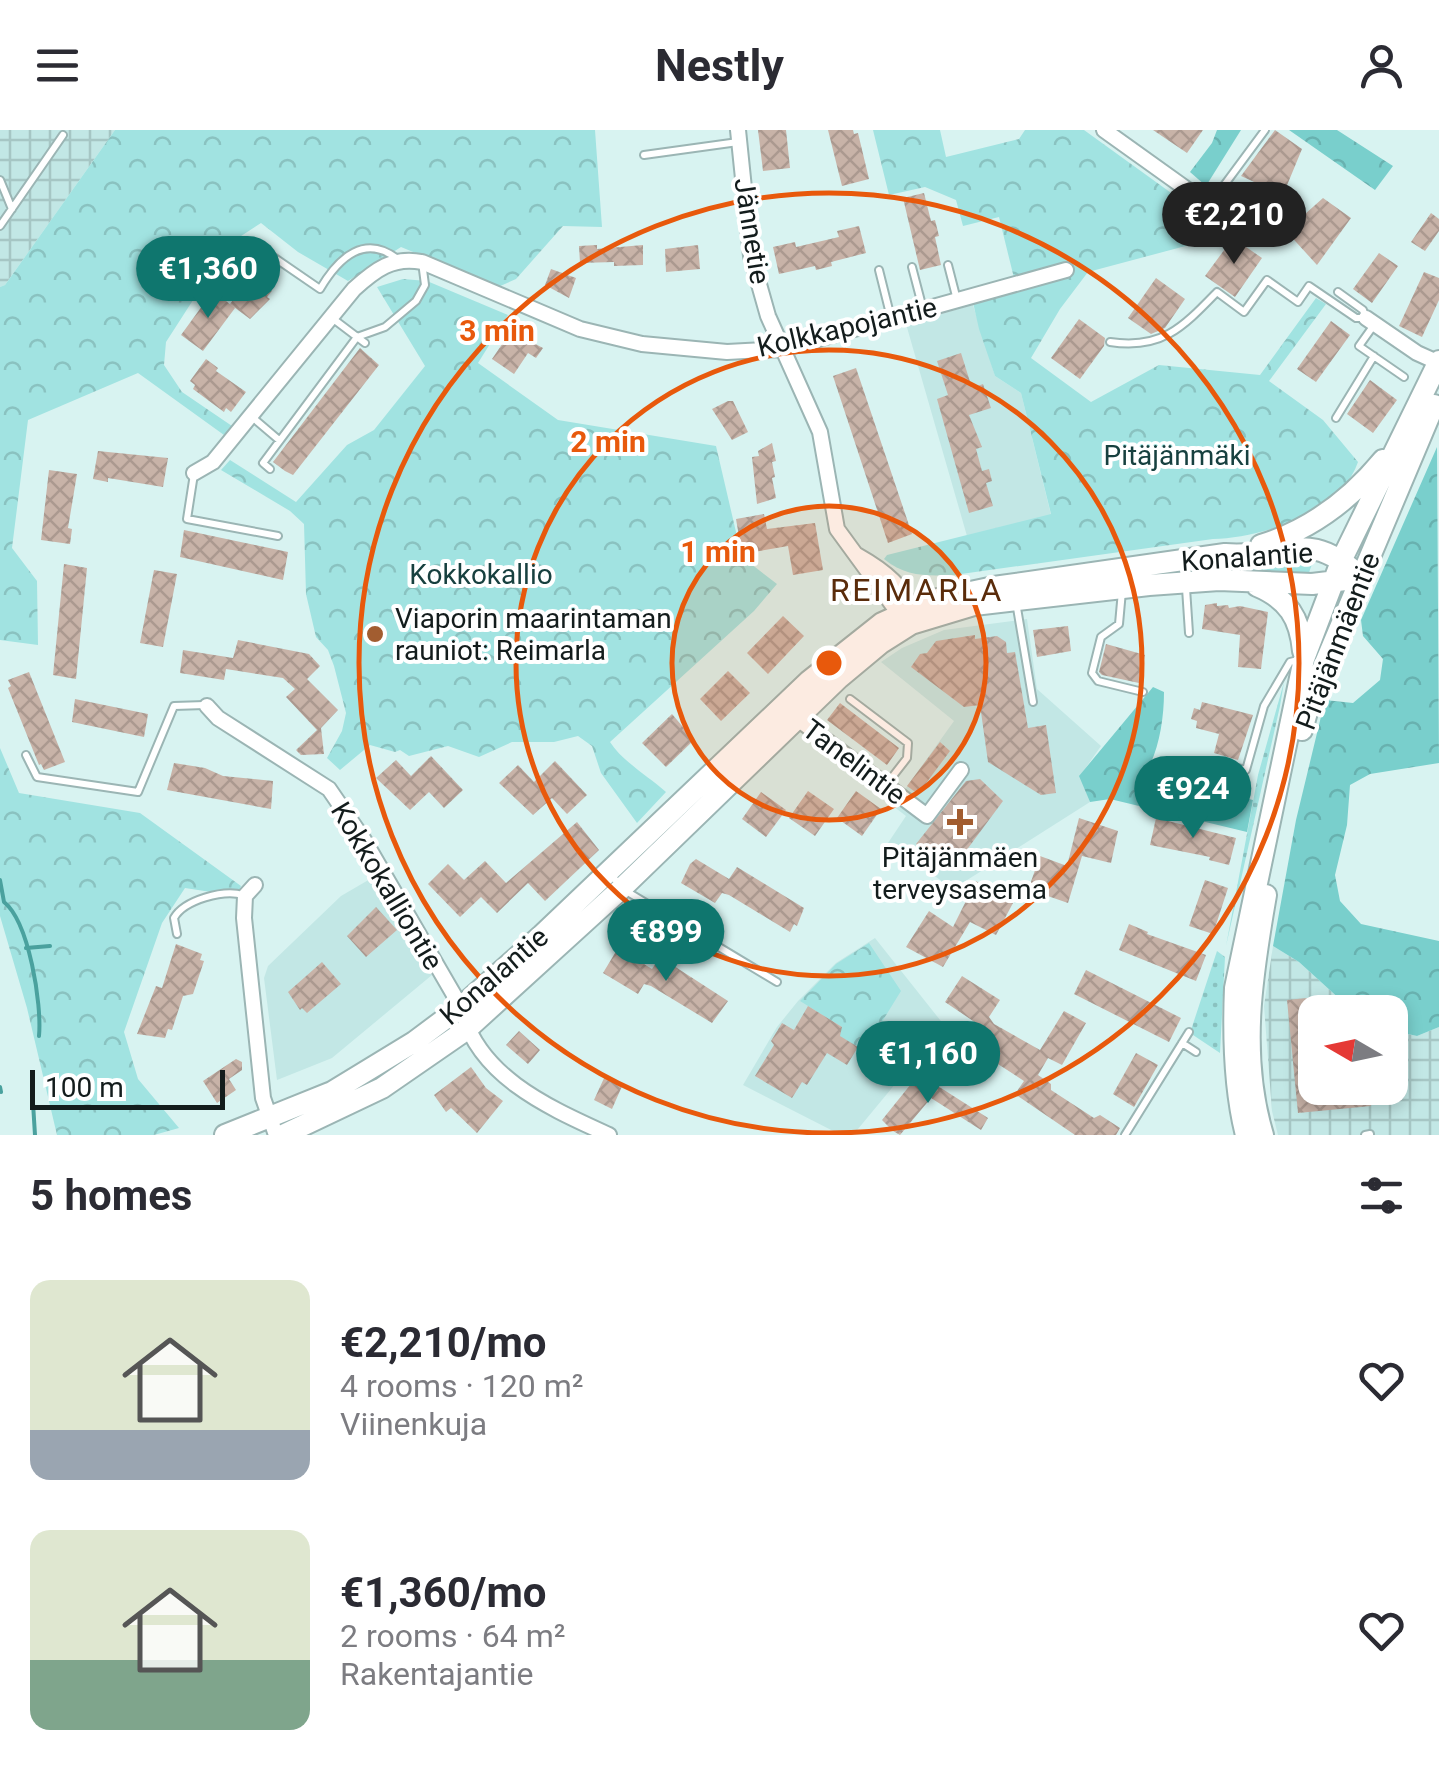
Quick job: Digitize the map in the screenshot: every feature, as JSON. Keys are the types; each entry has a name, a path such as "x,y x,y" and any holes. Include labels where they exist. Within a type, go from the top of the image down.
{"main road":[{"name":"Pitäjänmäentie","path":"1246,1135 1237,1086 1234,1026 1240,953 1304,659 1342,560 1439,362"},
{"name":"Pitäjänmäentie","path":"1263,1135 1252,1081 1251,995 1267,890 1312,694 1439,393"},
{"path":"1225,554 1268,543 1321,518 1372,474 1406,432"},
{"name":"Konalantie","path":"906,615 1016,601 1225,554 1251,556 1313,548 1342,560 1362,578"},
{"name":"Konalantie","path":"224,1135 276,1130 340,1110 382,1088 466,1030 791,713 859,661 906,615 964,592 1120,579 1332,583 1362,578"},
{"path":"1246,582 1282,599 1288,606 1302,631 1304,659"},
{"name":"Konalantie","path":"276,1130 461,1007 615,881"}],"street":[{"path":"1104,130 1204,203"},
{"name":"Jännetie","path":"739,136 751,256 768,316 820,432 834,522 852,552 886,574 906,615"},
{"path":"194,473 213,462 368,276 400,260"},
{"name":"Kolkkapojantie","path":"400,260 422,262 552,320 610,337 700,350 765,352 1066,270"},
{"path":"1370,321 1417,353 1439,362"},
{"name":"Kokkokalliontie","path":"206,706 218,718 329,789 364,840 461,1007 466,1030"},
{"name":"Tanelintie","path":"791,713 927,816 961,770"},
{"path":"250,891 244,918 263,1098 276,1130"},
{"path":"466,1030 519,1090 567,1124 609,1135"}],"lane":[{"path":"1234,226 1204,203 1265,130"},
{"path":"0,226 63,135"},
{"path":"644,155 739,136"},
{"path":"0,180 12,210"},
{"path":"253,242 320,289 330,272 358,250 375,247 400,260"},
{"path":"270,469 262,463 357,337 399,318 416,301 425,285 422,262"},
{"path":"948,265 958,301"},
{"path":"912,267 924,310"},
{"path":"879,270 891,319"},
{"path":"1110,342 1144,344 1158,340 1176,331 1217,292 1244,312 1267,280 1298,302 1309,286 1356,318 1370,321"},
{"path":"1338,292 1364,310 1370,321"},
{"path":"332,318 365,343"},
{"path":"1370,321 1359,346 1404,378"},
{"path":"1336,418 1374,356"},
{"path":"252,417 279,440"},
{"path":"194,473 187,519 278,536"},
{"path":"1120,579 1119,624 1101,637 1092,674 1098,681 1143,692"},
{"path":"1186,582 1189,634"},
{"path":"1016,601 1033,702"},
{"path":"1213,762 1246,770 1264,706 1290,662 1304,659"},
{"path":"850,698 908,743 907,758 885,786"},
{"path":"26,755 37,777 138,792 174,706 206,706"},
{"path":"615,881 777,982"},
{"path":"177,934 174,918 184,906 250,891"},
{"path":"1124,1135 1189,1032"},
{"path":"1182,1043 1196,1052"}],"shaded area":[{"path":"0,130 115,130 0,287"},
{"path":"973,305 995,376 1021,393 1051,515 967,536 906,324"},
{"path":"1027,619 1037,689 1101,746 1080,776 1090,802 953,889 888,843 906,816 893,806 954,721 881,662 944,630"},
{"path":"377,875 432,975 332,1058 277,1080 264,978 268,966 341,896"},
{"path":"875,938 944,1025 853,1135 841,1135 743,1085 777,1027 798,1001 836,963"},
{"path":"1273,946 1299,962 1335,995 1298,995 1298,1105 1408,1105 1408,1034 1417,1036 1439,1027 1439,1135 1278,1135 1272,1111 1264,1006"}],"green space":[{"path":"115,130 595,130 602,227 563,226 516,279 498,287 401,247 348,281 298,252 261,223 235,240 166,342 164,365 182,392 232,426 224,435 138,373 28,420 12,548 37,581 38,645 0,640 0,287"},
{"name":"Pitäjänmäki","path":"873,130 940,130 946,157 1019,139 1025,130 1084,130 1210,221 1193,244 1088,272 1060,309 1031,358 1091,402 1159,365 1260,375 1316,298 1326,304 1269,381 1323,420 1358,462 1349,480 1317,509 1254,534 954,575 926,575 892,565 884,559 887,555 1051,514 1021,393 995,376 970,289 1014,278 999,217 963,226 956,200 925,187 889,195"},
{"path":"1217,130 1241,130 1206,186 1190,172"},
{"path":"1289,130 1337,130 1393,166 1375,190"},
{"name":"Kokkokallio","path":"403,279 427,281 508,315 478,363 558,420 716,446 736,532 737,553 777,584 754,611 610,742 666,792 637,823 601,773 592,746 578,736 554,742 512,742 479,757 448,746 409,756 400,750 370,745 340,770 327,758 342,731 346,713 328,650 316,637 306,594 304,524 290,511 221,470 230,460 296,502 347,445 374,430 425,366 377,287"},
{"path":"1437,447 1439,763 1370,774 1350,785 1347,825 1335,875 1340,901 1361,924 1439,941 1439,1027 1417,1036 1408,1034 1408,995 1335,995 1299,962 1273,946 1296,820 1325,700 1353,703 1380,680 1383,659 1363,636 1361,620"},
{"path":"1315,556 1307,578 1130,578 1136,573"},
{"path":"1284,682 1280,706 1226,946 1258,775"},
{"path":"1153,687 1164,692 1163,713 1158,743 1147,771 1189,784 1188,804 1194,807 1211,804 1221,792 1253,800 1247,832 1110,799 1090,802 1079,776"},
{"path":"0,748 19,793 140,813 241,886 237,896 185,888 162,923 124,1032 138,1079 179,1128 154,1135 57,1135 0,916"},
{"path":"869,943 901,991 880,1025 858,1047 837,1035 842,1027 800,1001 836,964"},
{"path":"1217,951 1225,957 1220,1053 1190,1033"}],"building":[{"path":"758,130 786,130 790,168 763,171"},
{"path":"828,130 858,133 869,179 842,186"},
{"path":"1153,130 1203,130 1187,153"},
{"path":"1275,130 1302,149 1283,195 1241,176"},
{"path":"924,193 939,236 935,237 941,265 920,270 903,198"},
{"path":"1323,198 1351,218 1317,265 1286,231"},
{"path":"1431,213 1439,219 1439,231 1425,251 1411,242"},
{"path":"859,226 866,253 816,270 815,266 779,274 773,247 795,242 796,247 839,237 837,231"},
{"path":"1233,238 1262,258 1235,297 1205,276"},
{"path":"597,245 597,249 643,245 643,265 580,263 579,246"},
{"path":"698,245 700,269 666,272 665,249"},
{"path":"251,250 275,266 263,284 272,291 267,297 270,299 250,319 230,304 258,267 246,258"},
{"path":"1379,253 1398,266 1372,303 1353,289"},
{"path":"551,269 576,278 569,298 545,285"},
{"path":"1424,272 1439,278 1439,300 1422,337 1399,326"},
{"path":"1156,278 1185,299 1165,328 1151,334 1128,318"},
{"path":"213,291 235,308 203,351 181,335"},
{"path":"1079,319 1105,338 1104,346 1080,379 1051,358"},
{"path":"1331,321 1350,335 1316,382 1297,369"},
{"path":"511,331 543,348 536,358 528,353 514,374 492,359"},
{"path":"360,348 379,365 293,475 285,471 273,462"},
{"path":"961,353 972,388 983,384 991,408 969,415 982,447 976,449 982,471 989,469 992,481 986,483 993,506 969,513 937,399 948,395 937,361"},
{"path":"206,359 246,392 231,412 226,408 224,412 193,389 195,385 190,381"},
{"path":"856,368 912,534 888,543 833,376"},
{"path":"1370,380 1397,400 1373,433 1347,414"},
{"path":"733,401 748,432 732,440 712,409"},
{"path":"772,443 776,498 757,504 752,457 759,456 758,451"},
{"path":"98,451 168,458 163,487 93,479"},
{"path":"49,470 77,474 68,528 72,529 70,544 41,540"},
{"path":"764,514 767,529 815,523 823,570 793,575 788,546 742,554 736,519"},
{"path":"184,530 288,552 283,580 180,557"},
{"path":"64,564 87,568 76,679 53,675"},
{"path":"154,570 177,574 163,647 140,643"},
{"path":"1217,603 1268,612 1261,669 1238,667 1240,635 1202,629 1205,605"},
{"path":"783,616 804,636 768,674 747,653"},
{"path":"1068,626 1071,651 1037,657 1033,630"},
{"path":"975,635 975,639 997,636 1006,642 1007,653 1015,652 1028,728 1046,725 1056,793 1041,795 988,762 980,705 964,707 911,667 936,641"},
{"path":"238,640 309,654 320,666 307,679 338,710 321,728 324,754 301,755 296,750 317,730 286,697 295,689 283,678 226,669 224,680 180,673 183,650 233,658"},
{"path":"1106,644 1145,655 1139,683 1099,672"},
{"path":"728,671 750,693 721,721 700,699"},
{"path":"29,672 65,762 44,770 8,688 8,680"},
{"path":"75,699 148,714 144,737 72,722"},
{"path":"1202,702 1253,715 1238,760 1214,753 1219,734 1196,728 1197,721 1191,719 1194,708 1200,710"},
{"path":"840,703 899,748 887,765 827,720"},
{"path":"672,714 694,740 666,767 642,743"},
{"path":"940,742 950,751 918,794 907,786"},
{"path":"431,756 463,790 444,808 429,792 410,810 376,778 396,760 411,776"},
{"path":"555,761 587,795 567,814 552,798 533,815 499,783 518,765 534,782"},
{"path":"174,763 205,768 223,776 273,781 271,809 167,790"},
{"name":"Pitäjänmäen terveysasema","path":"980,779 1003,801 960,859 955,855 950,861 944,857 940,862 916,844 966,781"},
{"path":"808,791 834,809 815,836 789,818"},
{"path":"856,791 881,809 862,836 837,818"},
{"path":"761,792 786,810 766,837 742,819"},
{"path":"1079,818 1118,831 1111,863 1082,856 1068,903 1027,893 1040,856 1067,866"},
{"path":"1156,818 1236,838 1229,865 1209,860 1210,857 1150,845"},
{"path":"577,822 599,850 545,901 528,883 497,913 481,897 460,917 428,884 448,864 464,880 485,861 506,883"},
{"path":"696,859 729,879 737,867 804,908 797,926 794,924 790,932 729,895 722,893 715,903 681,883"},
{"path":"1205,880 1228,888 1213,934 1189,926"},
{"path":"976,881 1013,903 996,935 970,922 943,967 906,947 929,911 953,927"},
{"path":"376,907 397,930 366,957 347,936"},
{"path":"1129,924 1206,955 1196,981 1119,950"},
{"path":"176,944 202,954 200,960 204,961 193,994 183,996 172,1030 168,1029 165,1038 137,1034 156,986 162,988"},
{"path":"618,948 652,969 660,957 728,1001 712,1023 651,986 644,984 638,994 603,973"},
{"path":"322,962 341,984 307,1013 300,1010 288,992"},
{"path":"1086,970 1181,1018 1169,1042 1074,994"},
{"path":"962,976 1000,1000 989,1017 994,1024 1040,1050 1064,1011 1086,1023 1062,1065 1048,1058 1038,1075 1051,1084 1051,1090 1094,1118 1100,1115 1120,1128 1116,1135 1075,1135 1015,1094 1024,1081 970,1046 982,1027 945,1002"},
{"path":"1298,999 1298,1105 1371,1106 1298,1113 1287,1000"},
{"path":"808,1006 842,1027 840,1036 858,1047 847,1065 827,1053 807,1085 802,1082 792,1098 755,1076 782,1023 794,1030"},
{"path":"519,1031 540,1050 528,1064 506,1045"},
{"path":"1136,1053 1158,1065 1134,1107 1113,1094"},
{"path":"236,1059 242,1062 242,1070 229,1079 236,1090 217,1103 203,1081"},
{"path":"471,1067 486,1088 503,1101 477,1133 451,1108 446,1112 434,1095"},
{"path":"919,1074 988,1118 981,1130 931,1098 900,1135 893,1131 882,1120"},
{"path":"605,1076 623,1084 612,1109 594,1100"}],"waterway":[{"path":"0,880 4,902 20,927 32,964 39,1036"},
{"path":"26,948 50,946"},
{"path":"0,1087 1,1092"},
{"path":"32,1087 35,1135"}],"place":[{"name":"Viaporin maarintaman rauniot: Reimarla","path":"375,634"},
{"name":"Pitäjänmäen terveysasema","path":"960,822"}],"district":[{"name":"REIMARLA","path":"917,590"}]}
